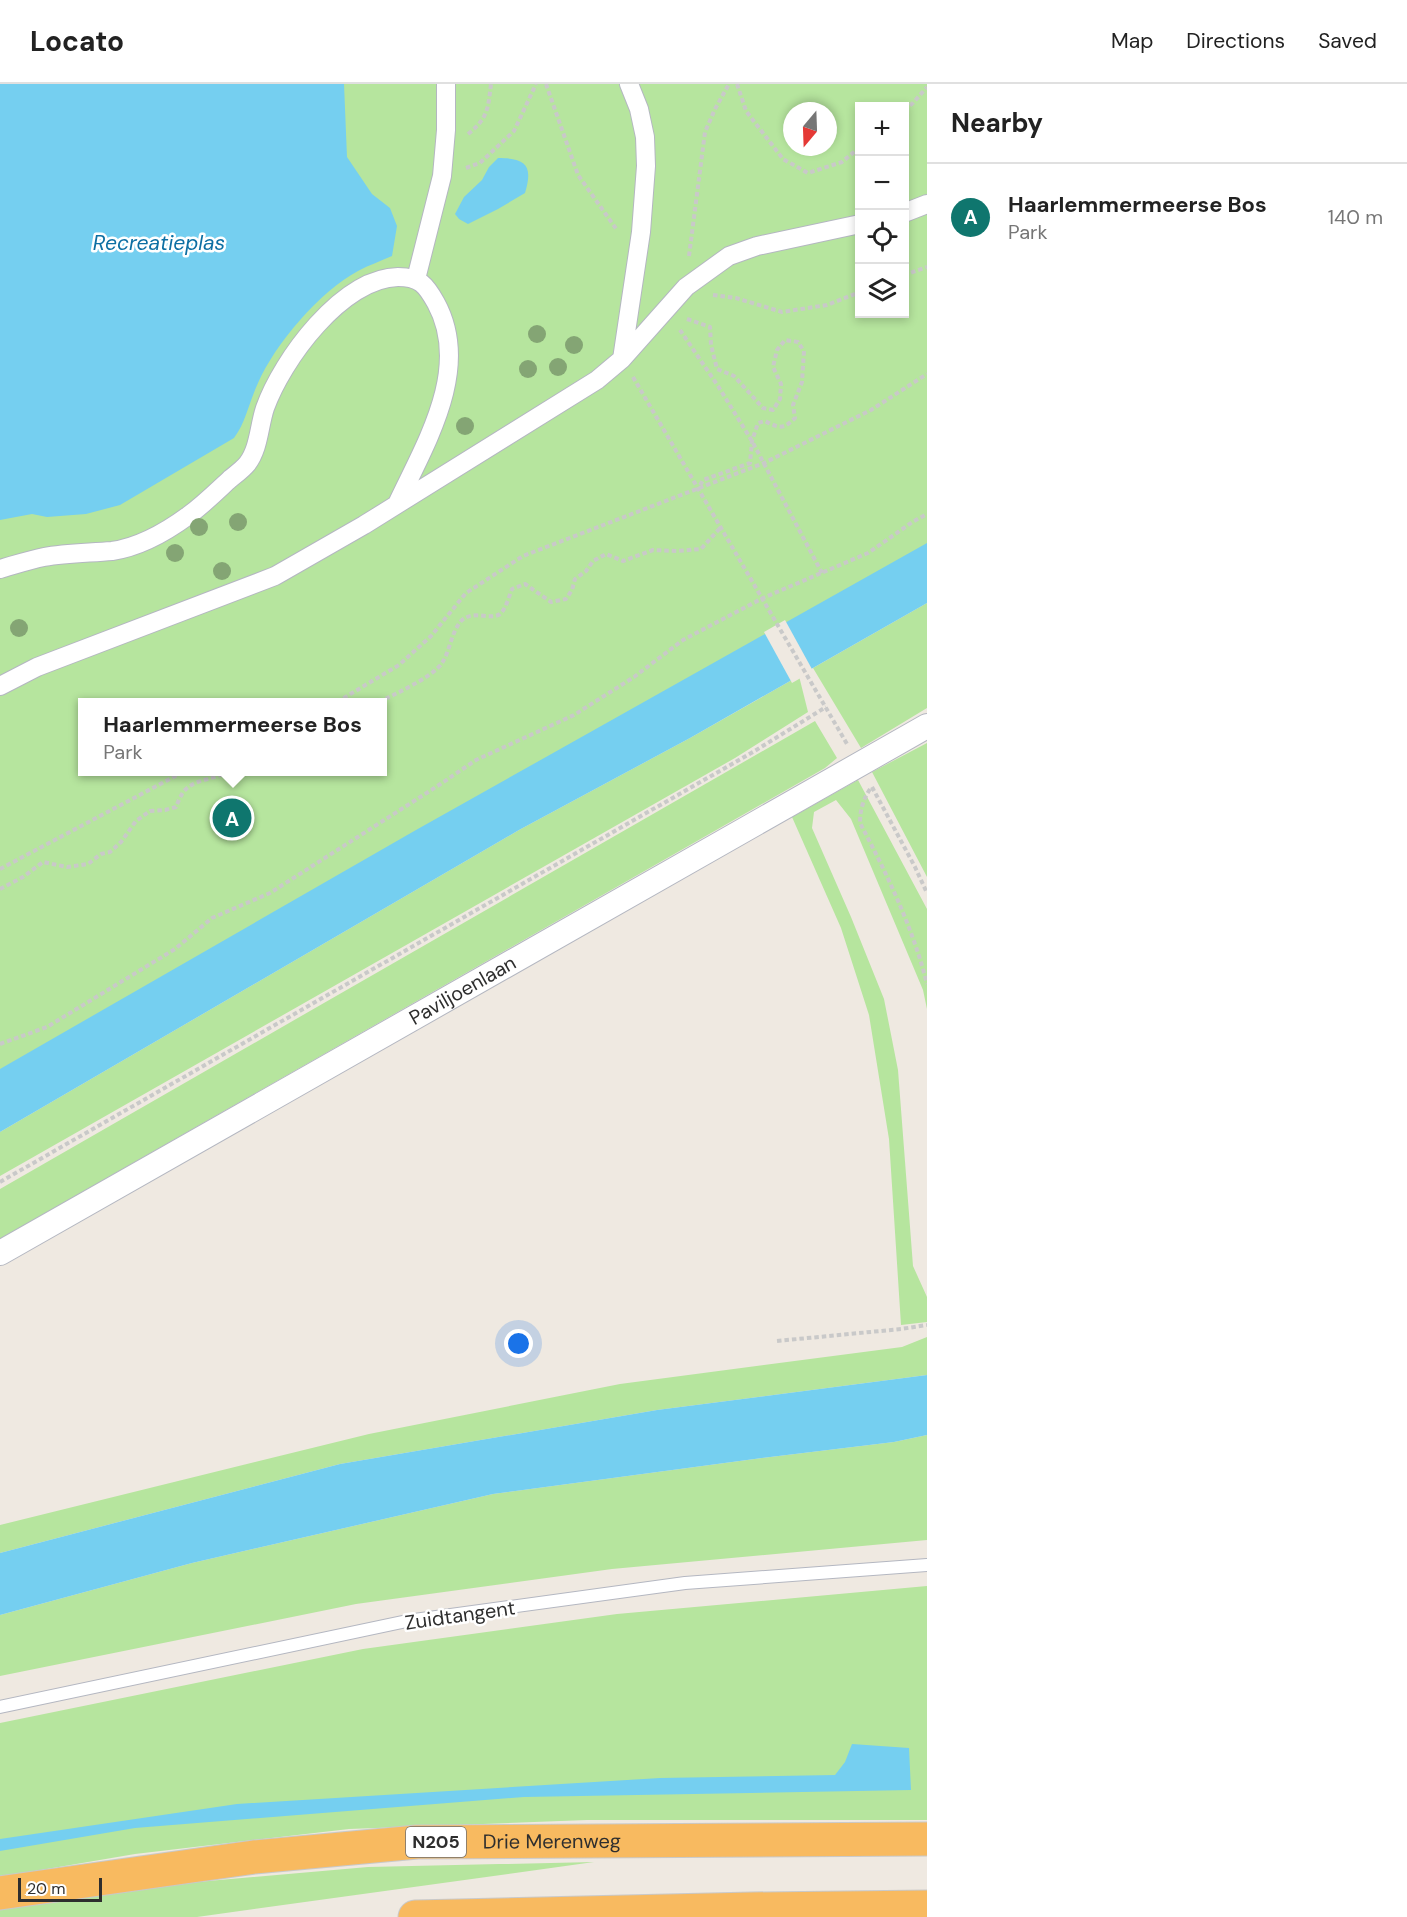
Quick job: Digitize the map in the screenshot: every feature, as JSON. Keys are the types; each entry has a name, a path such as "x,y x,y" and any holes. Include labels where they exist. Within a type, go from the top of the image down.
{"highway":[{"name":"Drie Merenweg","path":"0,1893 254,1857 417,1842 927,1839"},
{"path":"415,1917 927,1907"}],"street":[{"path":"416,279 442,176 446,130 446,84"},
{"path":"622,359 637,258 646,166 645,137 639,110 629,84"},
{"path":"909,211 927,204"},
{"path":"0,686 37,667 274,576 325,549 597,380 622,359 686,287 729,256 757,246 855,225"},
{"path":"0,568 43,557 113,550 140,544 164,532 189,515 248,463 258,438 265,410 279,378 322,318 346,298 377,281 397,277 416,279 425,285 443,316 449,341 444,397 398,504"},
{"name":"Paviljoenlaan","path":"0,1253 927,726"}],"lane":[{"name":"Zuidtangent","path":"0,1707 407,1621 685,1584 927,1566"}],"path":[{"path":"445,142 466,136 482,123 489,103 491,84"},
{"path":"442,176 480,163 514,131 536,84"},
{"path":"546,84 578,175 637,258"},
{"path":"686,287 705,132 729,84"},
{"path":"737,84 746,111 783,159 808,174 842,162 855,151"},
{"path":"909,105 927,87"},
{"path":"909,273 927,267"},
{"path":"709,295 736,298 782,312 827,305 855,294"},
{"path":"684,316 688,321 710,327 711,345 717,369 734,376 763,408 773,410 780,399 781,384 773,367 777,350 785,340 798,342 804,351 802,382 792,405 795,418 788,426 779,427 765,421 758,423 752,441 750,463 703,480 698,488"},
{"path":"678,327 752,441 822,573"},
{"path":"622,359 811,681"},
{"path":"344,698 399,665 431,636 466,593 524,556 764,463 871,410 927,374"},
{"path":"0,1044 47,1027 175,949 212,918 270,892 476,760 574,715 634,677 683,640 763,598 868,553 927,514"},
{"path":"386,698 427,676 442,664 462,621 476,614 490,616 503,612 512,589 525,584 551,602 566,599 575,579 586,571 593,561 606,554 623,561 653,550 701,549 721,527"},
{"path":"0,1182 753,752 826,707"},
{"path":"0,869 174,776"},
{"path":"0,889 23,877 43,862 67,867 88,864 101,854 110,852 116,847 136,821 150,811 176,807 184,790 198,781 220,776"},
{"path":"872,786 864,798 860,823 897,897 927,984"},
{"path":"777,1341 927,1325"}],"green space":[{"path":"0,84 927,84 927,555 0,1080"},
{"path":"927,603 927,708 861,748 813,668"},
{"path":"799,676 808,712 735,758 0,1176 0,1132 519,830"},
{"path":"815,721 837,758 825,768 0,1239 0,1189"},
{"path":"927,743 927,877 872,772"},
{"path":"858,780 927,909 927,1009 923,990 851,819 836,800 814,812 812,828 884,999 898,1070 913,1266 927,1297 927,1322 901,1325 889,1139 869,1015 841,928 792,817"},
{"path":"927,1337 927,1375 657,1410 340,1464 0,1553 0,1525 369,1434 620,1384 902,1347"},
{"path":"927,1435 927,1540 612,1569 356,1604 0,1676 0,1615 192,1563 493,1494 894,1442"},
{"path":"927,1586 927,1820 587,1820 349,1829 135,1854 0,1877 0,1723 363,1649 617,1614"},
{"path":"594,1862 197,1917 0,1917 0,1907 73,1893 368,1867"}],"water":[{"name":"Recreatieplas","path":"0,84 344,84 347,157 372,194 390,208 397,226 392,256 343,280 314,305 287,336 266,368 242,425 234,438 120,505 86,514 47,517 32,514 0,520"},
{"path":"498,158 516,160 525,165 528,176 525,193 468,224 455,214 464,197 482,180 489,167"},
{"path":"927,543 927,603 690,738 519,830 0,1132 0,1069 416,830"},
{"path":"927,1375 927,1435 894,1442 493,1494 192,1563 0,1615 0,1553 340,1464 657,1410"},
{"path":"852,1744 909,1748 911,1790 524,1797 135,1828 0,1851 0,1839 237,1804 660,1778 835,1775 845,1762"}],"pier":[{"path":"785,620 813,671 792,683 764,632"}],"place":[{"name":"Haarlemmermeerse Bos","path":"232,818"}]}
